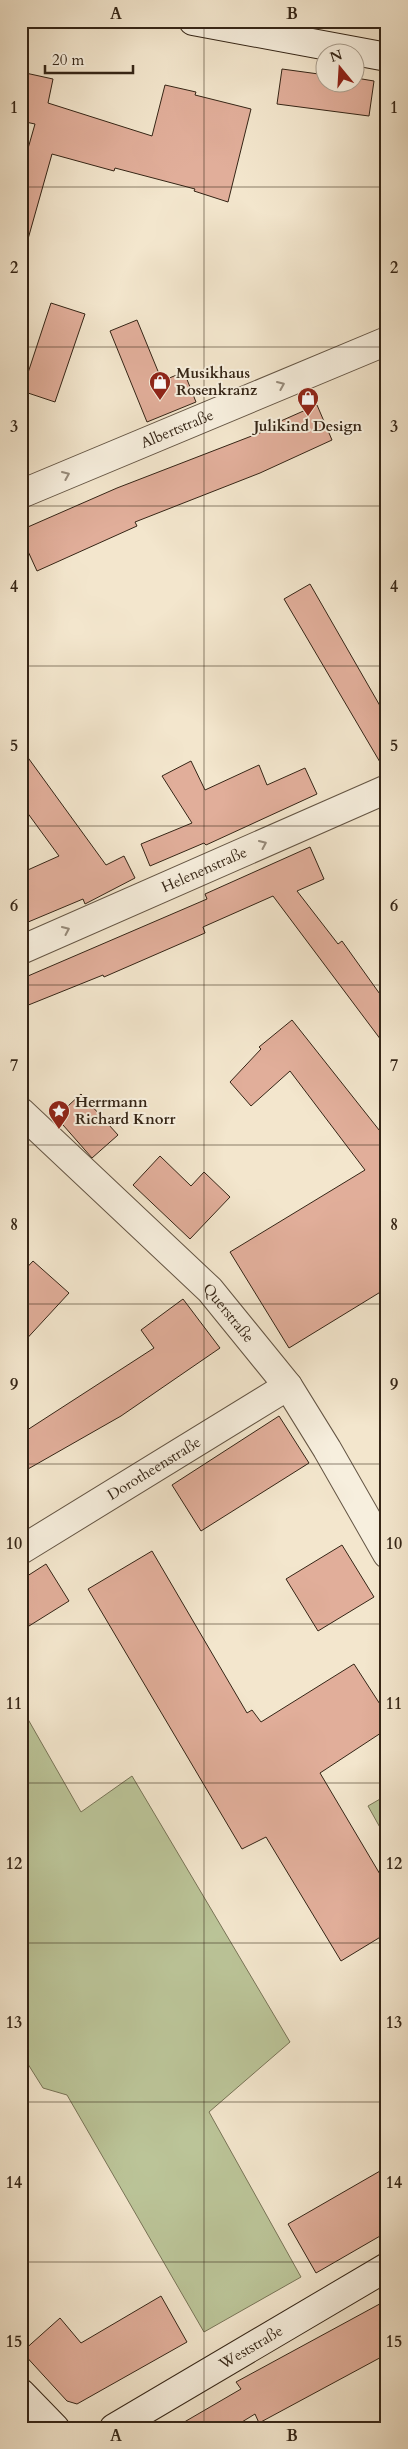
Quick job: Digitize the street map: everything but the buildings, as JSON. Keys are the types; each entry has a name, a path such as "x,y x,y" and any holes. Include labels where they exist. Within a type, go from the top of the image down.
{"street":[{"path":"193,21 248,26 387,57"},
{"name":"Albertstraße","path":"21,494 387,340"},
{"name":"Helenenstraße","path":"21,950 387,789"},
{"name":"Querstraße","path":"21,1112 210,1290 288,1386 327,1449 387,1554"},
{"name":"Dorotheenstraße","path":"21,1550 288,1386"},
{"name":"Weststraße","path":"114,2428 387,2267"},
{"path":"21,2393 56,2428"}],"green space":[{"path":"21,1707 81,1812 132,1776 290,2042 209,2112 301,2277 204,2332 67,2095 43,2088 21,2053"},
{"path":"387,1795 387,1840 368,1806"}],"place":[{"name":"Musikhaus Rosenkranz","path":"160,401"},
{"name":"Julikind Design","path":"308,417"},
{"name":"Herrmann Richard Knorr","path":"59,1130"}]}
